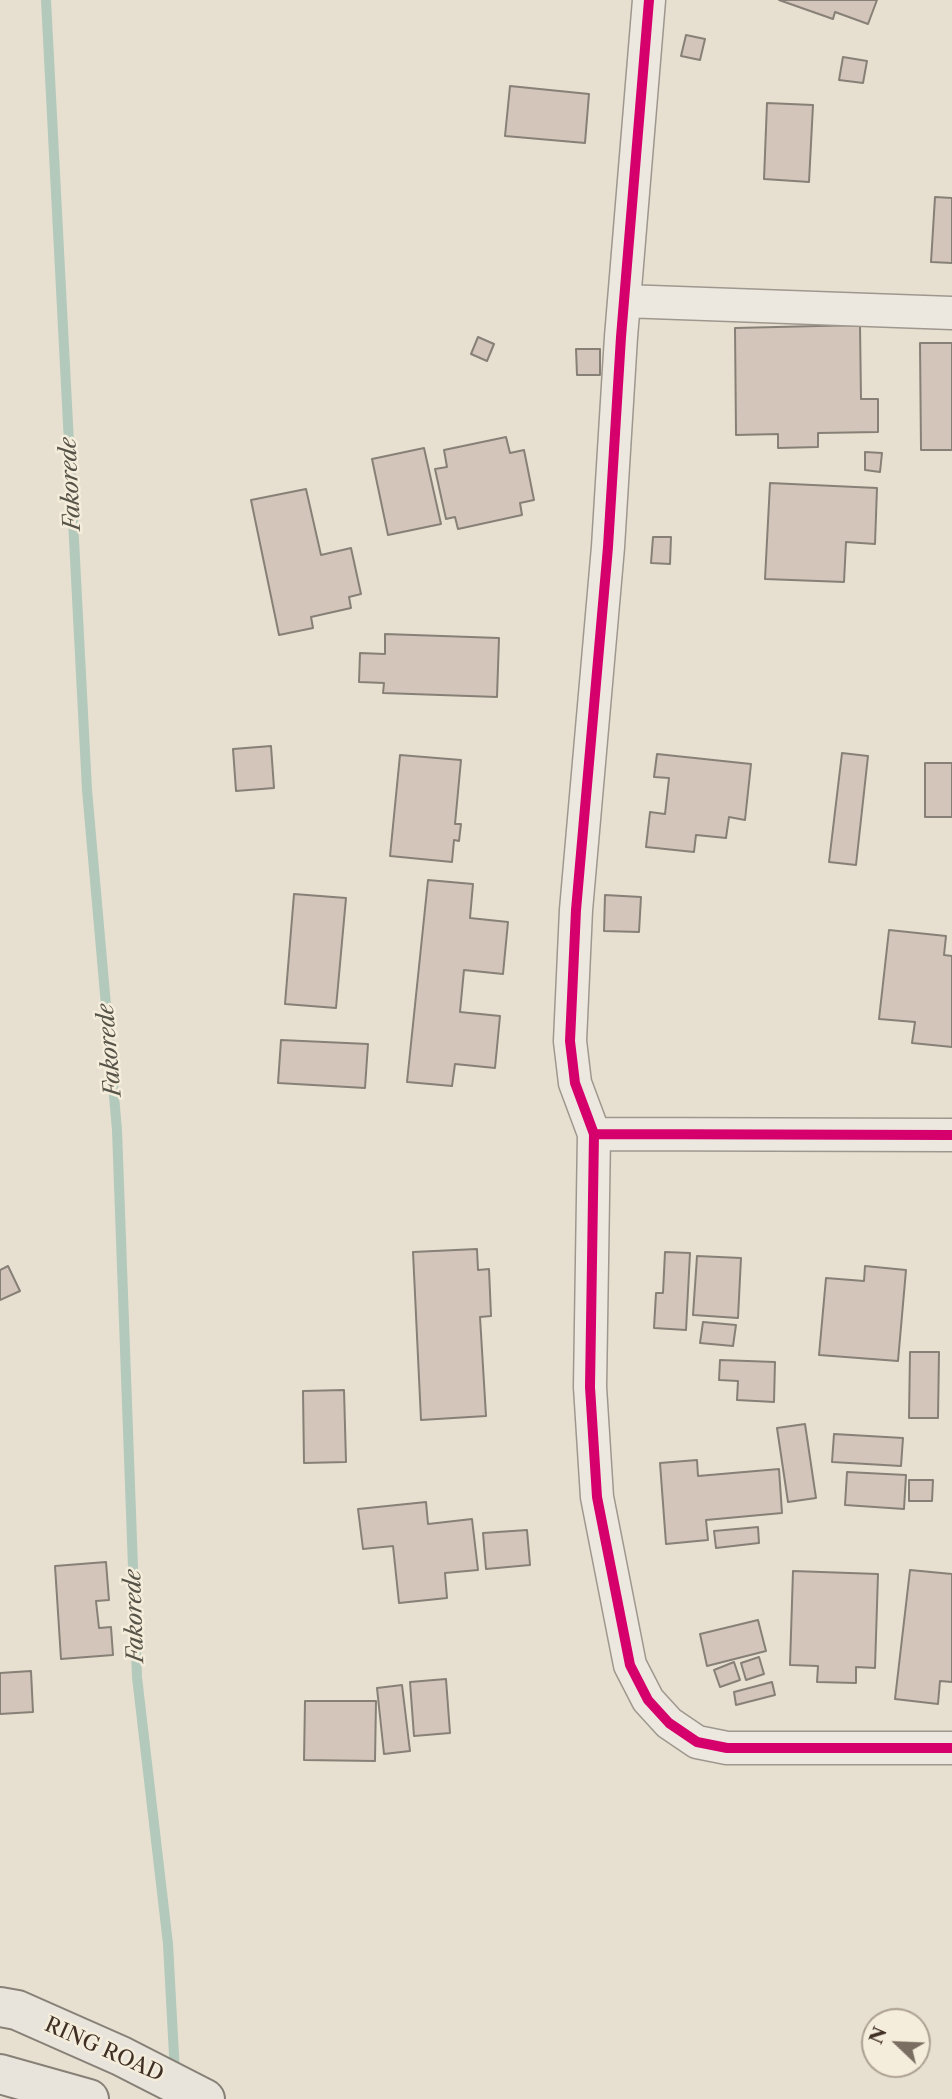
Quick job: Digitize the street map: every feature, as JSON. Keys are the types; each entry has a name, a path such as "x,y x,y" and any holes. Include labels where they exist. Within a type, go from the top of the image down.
{"main road":[{"name":"RING ROAD","path":"0,2007 17,2010 121,2056 205,2099"},
{"path":"0,2074 89,2099"}],"street":[{"path":"649,0 624,301 608,547 576,910 570,1041 575,1083 594,1134 590,1387 597,1497 630,1665 648,1700 669,1723 697,1742 727,1748 952,1748"},
{"path":"624,301 952,313"},
{"path":"594,1134 952,1135"}],"building":[{"path":"779,0 877,0 868,24 835,12 833,19"},
{"path":"686,35 705,39 700,60 681,56"},
{"path":"843,57 867,61 863,83 839,80"},
{"path":"510,86 589,94 585,143 505,136"},
{"path":"767,103 813,105 809,182 764,179"},
{"path":"935,197 952,198 952,263 931,262"},
{"path":"860,325 861,399 878,399 878,432 818,433 818,447 778,448 778,434 736,435 735,328"},
{"path":"478,337 494,344 487,361 471,354"},
{"path":"920,343 952,343 952,450 921,450"},
{"path":"576,349 600,349 600,375 577,375"},
{"path":"506,437 510,453 524,450 534,500 520,503 522,515 458,529 455,517 446,519 435,469 447,467 444,450"},
{"path":"424,448 441,524 388,535 372,459"},
{"path":"865,452 882,453 880,472 865,470"},
{"path":"770,483 877,488 875,544 846,542 844,582 765,579"},
{"path":"306,489 321,555 351,548 361,594 349,597 351,608 311,617 313,628 279,635 251,500"},
{"path":"653,537 671,537 670,564 651,563"},
{"path":"385,634 499,638 497,697 383,693 384,683 359,682 360,653 385,654"},
{"path":"271,746 274,788 236,791 233,749"},
{"path":"842,753 868,756 856,865 829,862"},
{"path":"657,754 751,764 745,820 729,817 726,838 696,835 694,852 646,847 650,812 665,814 669,778 654,777"},
{"path":"400,755 461,760 455,824 461,824 459,841 454,840 452,862 390,856"},
{"path":"925,763 952,763 952,817 925,817"},
{"path":"428,880 473,884 470,918 508,922 503,974 464,970 460,1012 500,1016 495,1068 455,1064 452,1086 407,1082"},
{"path":"294,894 346,898 336,1008 285,1004"},
{"path":"605,895 641,897 639,932 604,931"},
{"path":"889,930 946,936 944,955 952,956 952,1047 912,1043 915,1022 879,1019"},
{"path":"281,1040 368,1044 365,1088 278,1083"},
{"path":"477,1249 478,1270 489,1269 491,1316 480,1317 486,1416 421,1420 413,1252"},
{"path":"665,1252 690,1253 686,1330 654,1328 656,1293 663,1293"},
{"path":"697,1256 741,1258 738,1318 693,1315"},
{"path":"8,1266 20,1291 0,1300 0,1270"},
{"path":"865,1266 906,1270 898,1361 819,1355 826,1278 864,1281"},
{"path":"703,1322 736,1325 733,1346 700,1343"},
{"path":"910,1352 939,1352 938,1418 909,1418"},
{"path":"720,1360 775,1362 774,1402 737,1400 738,1381 719,1380"},
{"path":"344,1390 346,1462 304,1463 303,1391"},
{"path":"805,1424 816,1498 788,1502 777,1428"},
{"path":"834,1434 903,1438 901,1466 832,1462"},
{"path":"697,1460 698,1476 779,1469 782,1513 706,1520 708,1540 666,1544 660,1463"},
{"path":"847,1472 906,1475 904,1509 845,1505"},
{"path":"909,1480 933,1480 932,1501 909,1501"},
{"path":"426,1502 428,1524 472,1519 478,1570 445,1573 447,1598 399,1603 393,1546 363,1549 358,1509"},
{"path":"758,1527 759,1543 716,1548 714,1531"},
{"path":"527,1530 530,1565 486,1569 483,1533"},
{"path":"106,1562 109,1600 96,1601 99,1628 111,1627 113,1655 61,1659 55,1566"},
{"path":"910,1570 952,1574 952,1682 940,1681 938,1704 895,1699"},
{"path":"793,1571 878,1574 875,1668 856,1667 856,1683 817,1682 818,1666 790,1665"},
{"path":"758,1620 766,1651 707,1666 700,1634"},
{"path":"759,1657 764,1674 746,1680 741,1663"},
{"path":"734,1662 740,1680 720,1687 714,1670"},
{"path":"31,1671 33,1712 0,1714 0,1673"},
{"path":"446,1679 450,1733 414,1736 410,1682"},
{"path":"772,1682 775,1695 736,1705 734,1692"},
{"path":"402,1685 410,1751 384,1754 377,1688"},
{"path":"305,1701 376,1701 375,1761 304,1760"}],"waterway":[{"name":"Fakorede","path":"46,0 87,790 117,1130 137,1677 168,1944 175,2074"}],"cycle path":[{"path":"649,0 621,337 608,547 576,910 570,1041 575,1083 594,1134 590,1387 597,1497 630,1665 648,1700 669,1723 697,1742 727,1748 952,1748"},
{"path":"594,1134 952,1135"}]}
